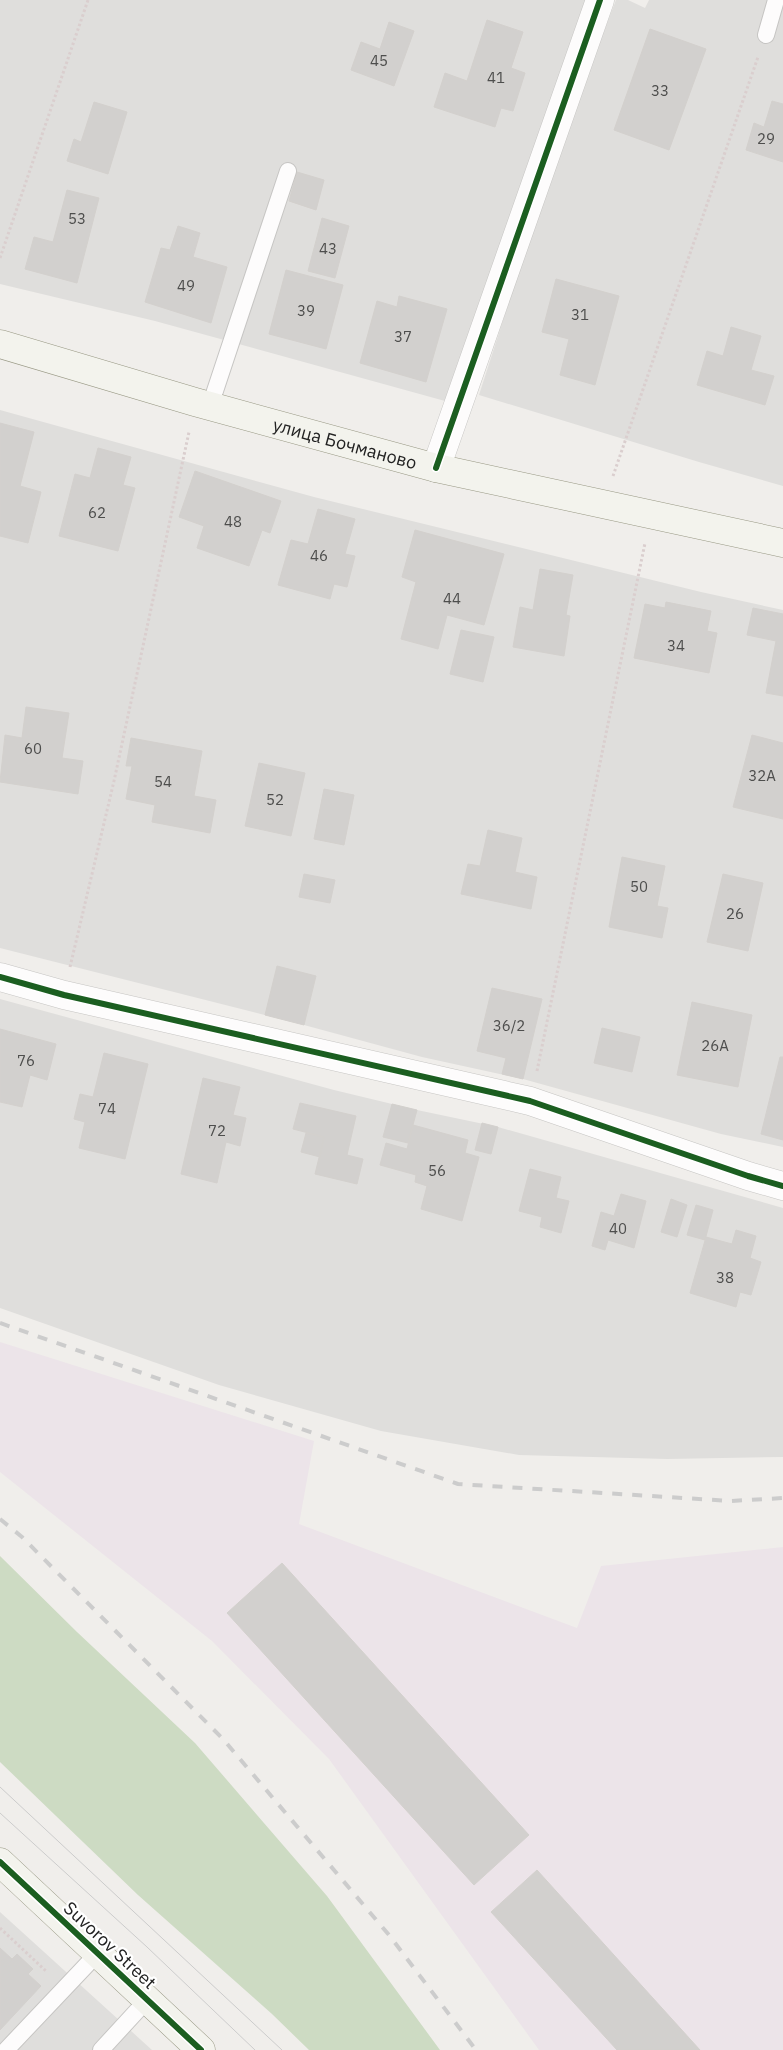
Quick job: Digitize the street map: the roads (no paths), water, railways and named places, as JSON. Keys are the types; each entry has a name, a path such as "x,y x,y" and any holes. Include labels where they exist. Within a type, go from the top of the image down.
{"main road":[{"name":"улица Бочманово","path":"0,344 203,404 436,468 783,543"},
{"name":"Suvorov Street","path":"0,1862 201,2050"}],"street":[{"path":"436,468 600,0"},
{"path":"0,977 64,995 530,1101 748,1176 783,1186"}],"lane":[{"path":"766,35 776,0"},
{"path":"203,404 288,171"},
{"path":"6,2050 97,1954"},
{"path":"101,2050 147,2000"}],"tram line":[{"path":"0,1787 282,2050"},
{"path":"0,1813 147,1947 255,2050"}],"railway":[{"path":"0,1323 458,1484 731,1501 783,1498"},
{"path":"0,1519 22,1537 223,1739 389,1935 476,2050"}]}
